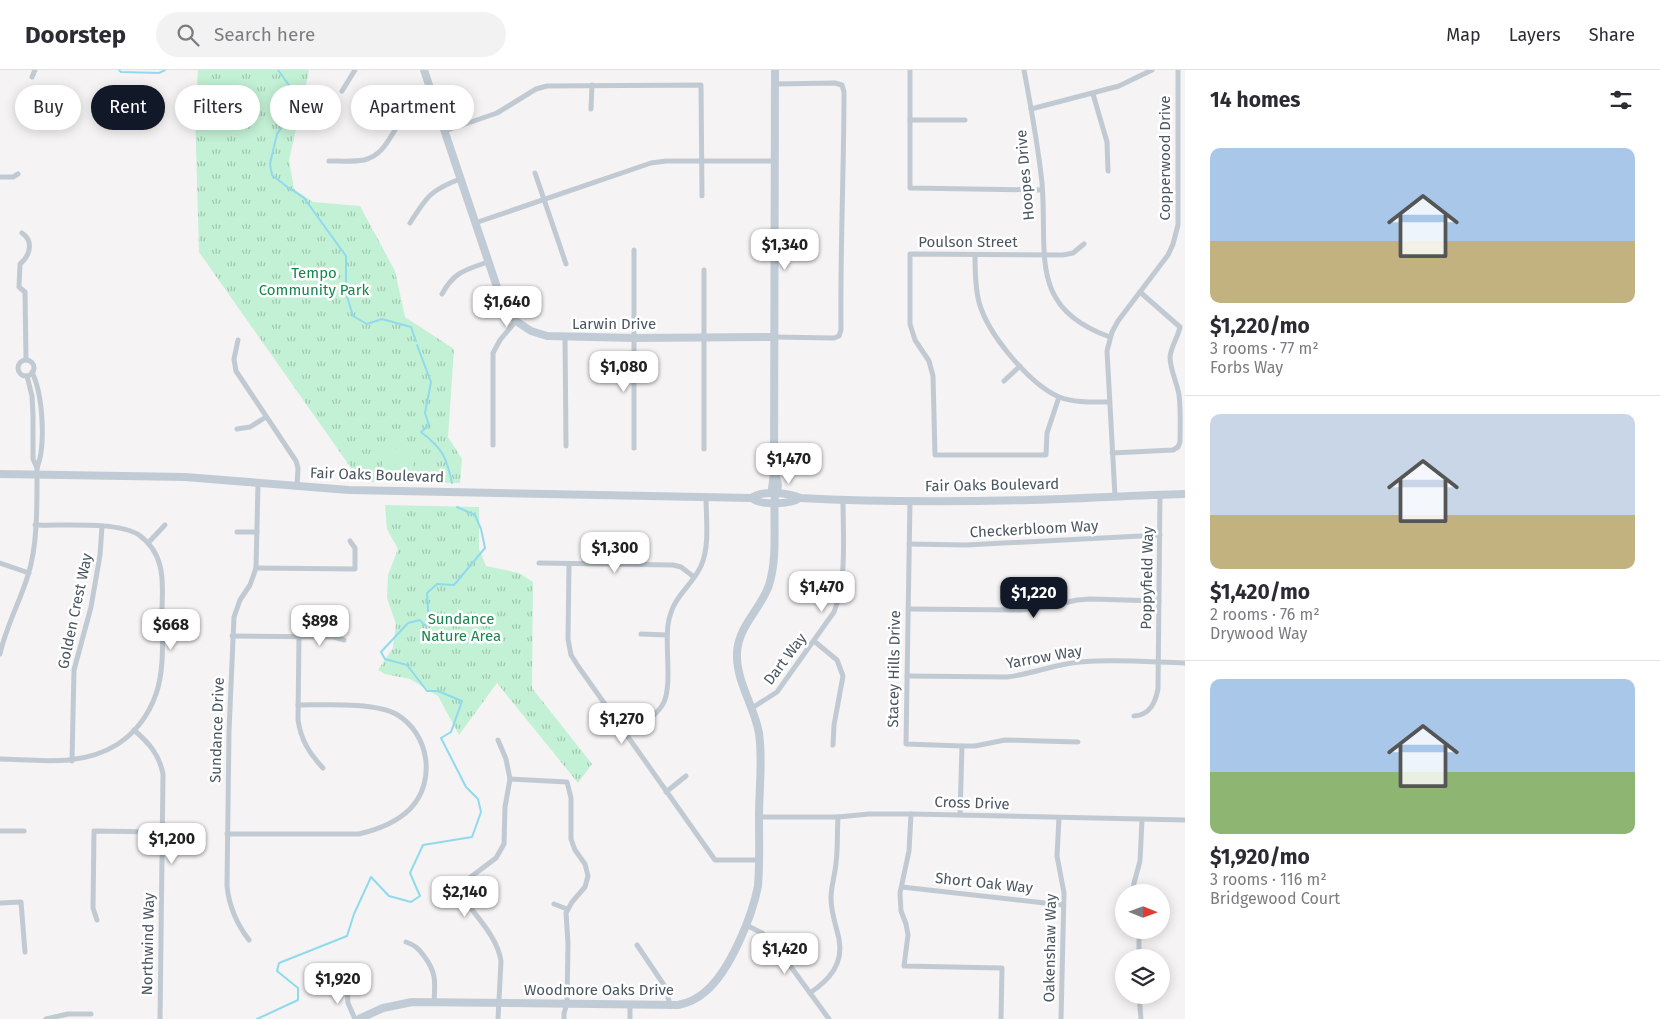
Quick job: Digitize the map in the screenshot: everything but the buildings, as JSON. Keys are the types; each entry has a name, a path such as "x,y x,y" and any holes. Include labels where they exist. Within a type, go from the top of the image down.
{"street":[{"path":"32,77 35,70"},
{"path":"342,92 355,70"},
{"name":"Larwin Drive","path":"424,70 429,85"},
{"name":"Woodmore Oaks Drive","path":"359,1019 392,1005 412,1002 670,1006 687,1003 707,991 723,970 746,925 756,896 760,860 760,749 756,721 739,675 737,650 744,628 761,603 769,584 774,554 774,498 772,489 774,473 775,70"},
{"path":"910,70 910,188 1042,190"},
{"name":"Hoopes Drive","path":"1024,70 1042,190 1043,255 1049,285 1062,307 1081,325 1110,337"},
{"path":"1031,109 1118,86 1152,70"},
{"name":"Copperwood Drive","path":"1115,496 1106,363 1107,351 1110,337 1118,320 1168,255 1178,225 1178,70"},
{"path":"774,337 834,338 839,336 841,330 840,274 844,166 844,92 842,84 775,84"},
{"path":"445,131 497,113 541,87 554,85 701,85 702,196"},
{"path":"591,109 592,85"},
{"path":"1093,94 1107,142 1108,170"},
{"path":"910,120 965,120"},
{"path":"329,161 364,160 373,156 386,145 396,130"},
{"name":"Larwin Drive","path":"445,131 501,299 516,321 531,331 547,336 564,337 774,337"},
{"path":"1178,138 1185,138"},
{"path":"475,223 651,163 666,161 775,162"},
{"path":"535,173 566,264"},
{"path":"0,177 13,177 18,174"},
{"path":"410,223 426,198 433,191 460,179"},
{"path":"22,233 27,236 30,243 30,249 25,260 20,264 19,287 25,292 26,359"},
{"name":"Poulson Street","path":"1059,397 1047,433 1046,455 935,455 933,376 929,361 915,340 910,324 910,254 975,256 1063,255 1073,253 1084,244"},
{"path":"634,250 634,448"},
{"path":"975,256 977,293 986,321 996,338 1020,366 1042,386 1059,397 1077,401 1109,402"},
{"path":"442,294 448,283 458,273 488,262"},
{"path":"704,270 704,449"},
{"path":"1112,453 1173,450 1178,447 1180,442 1179,398 1170,356 1180,327 1140,292"},
{"path":"493,446 493,353 500,340 516,321"},
{"path":"564,337 566,446"},
{"path":"238,340 234,359 236,372 296,461 298,468 297,486"},
{"path":"26,359 32,363 34,368 27,376 21,375 17,368 19,363 26,359"},
{"path":"1004,381 1020,366"},
{"path":"0,654 3,631 29,573 34,544 42,414 36,381 32,372"},
{"path":"27,376 32,396 33,459 37,471"},
{"path":"33,415 42,414"},
{"path":"237,429 250,427 266,417"},
{"path":"33,448 41,448"},
{"name":"Fair Oaks Boulevard","path":"0,474 37,471 185,477 349,490 752,498 759,502 774,498 789,502 800,498 843,500 1020,500 1185,494"},
{"name":"Sundance Drive","path":"249,940 235,918 228,896 227,834 232,636 236,608 250,584 256,568 258,483"},
{"name":"Poppyfield Way","path":"1134,716 1146,712 1153,705 1158,689 1160,494"},
{"path":"626,733 653,715 664,702 667,689 667,635 671,609 694,577 704,555 706,497"},
{"name":"Dart Way","path":"752,708 777,692 834,612 841,591 843,500"},
{"name":"Stacey Hills Drive","path":"910,500 906,744 962,746"},
{"path":"148,543 165,525"},
{"path":"0,759 72,761 85,759 109,749 134,730 152,703 157,692 161,668 162,577 158,559 148,543 132,531 116,527 35,526"},
{"name":"Golden Crest Way","path":"72,761 74,670 91,607 100,555 102,526"},
{"path":"237,532 257,532"},
{"name":"Checkerbloom Way","path":"909,544 966,545 1160,535"},
{"path":"256,568 355,569 355,548 350,541"},
{"path":"0,563 29,573"},
{"path":"539,563 673,565 681,567 694,577"},
{"path":"569,564 568,639 571,655 715,860 760,860"},
{"path":"908,609 1021,610 1083,600 1159,601"},
{"path":"641,634 667,635"},
{"path":"232,636 334,637 344,640"},
{"path":"299,637 298,720 303,742 323,768"},
{"path":"814,641 837,660 843,676 834,725 833,745"},
{"name":"Yarrow Way","path":"907,676 1008,677 1078,662 1185,663"},
{"path":"227,834 359,834 373,830 399,817 411,808 419,796 426,776 425,754 417,734 402,718 374,707 298,705"},
{"name":"Northwind Way","path":"134,730 153,749 161,764 163,780 160,1019"},
{"path":"498,740 506,759 510,779 505,807 504,844 496,858 464,882 458,889 497,947 501,961 498,1019"},
{"path":"960,814 962,746 975,746 1005,740 1078,742"},
{"path":"666,792 686,776"},
{"path":"510,779 567,782 571,798 571,839 575,850 585,864 588,876 587,884 572,902 566,917 568,943 567,1004 564,1019"},
{"path":"911,814 910,851 900,901 908,935 904,966 1002,968 1001,1019"},
{"name":"Cross Drive","path":"759,817 960,814 1185,820"},
{"path":"810,993 831,977 839,956 839,940 831,906 831,893 837,861 838,817"},
{"name":"Oakenshaw Way","path":"1059,818 1057,856 1064,893 1062,1019"},
{"path":"1134,884 1140,861 1142,820"},
{"path":"0,831 24,832"},
{"path":"97,920 93,908 94,832 162,832"},
{"name":"Short Oak Way","path":"902,887 1063,905"},
{"path":"0,903 21,902 24,952"},
{"path":"554,904 568,910"},
{"path":"746,925 762,933 775,945 829,1019"},
{"path":"406,942 416,946 432,967 435,978 434,1002"},
{"path":"637,945 666,988 670,1006"},
{"path":"347,984 348,1003 355,1019"},
{"path":"1140,1004 1141,1019"},
{"path":"630,1005 630,1019"},
{"path":"46,1019 68,1014 91,1014"}],"green space":[{"name":"Tempo Community Park","path":"198,70 309,71 306,85 270,85 270,130 296,130 289,160 294,189 313,202 360,206 395,271 405,317 454,349 448,437 462,459 460,483 361,482 199,252 196,130 260,130 260,85 197,85"},
{"path":"383,449 414,449 413,477 383,476"},
{"name":"Sundance Nature Area","path":"385,505 479,507 479,549 486,566 519,573 533,582 532,688 592,764 578,783 497,683 459,735 438,696 410,679 385,674 378,670 393,648 396,624 387,598 388,575 398,549 387,529"}],"waterway":[{"path":"119,70 121,72 159,73 165,70"},
{"path":"278,70 289,85"},
{"path":"280,130 277,134 270,164 272,175 290,189"},
{"path":"291,189 304,198 346,256 346,281"},
{"path":"346,282 346,293 353,316 367,324 382,319 411,327 416,341"},
{"path":"417,345 431,382 425,413 429,425 421,432 439,448 448,466 452,483"},
{"path":"257,1019 298,1000 298,988 277,971 279,963 347,936 354,914 371,877 389,896 411,902 420,896 410,873 423,845 472,837 481,812 478,799 466,787 441,738 451,732 462,701 438,691 427,691 407,665 385,659 381,652 408,623 420,620 424,625 429,624 427,593 437,584 454,585 485,548 481,529 475,515 457,507"}]}
